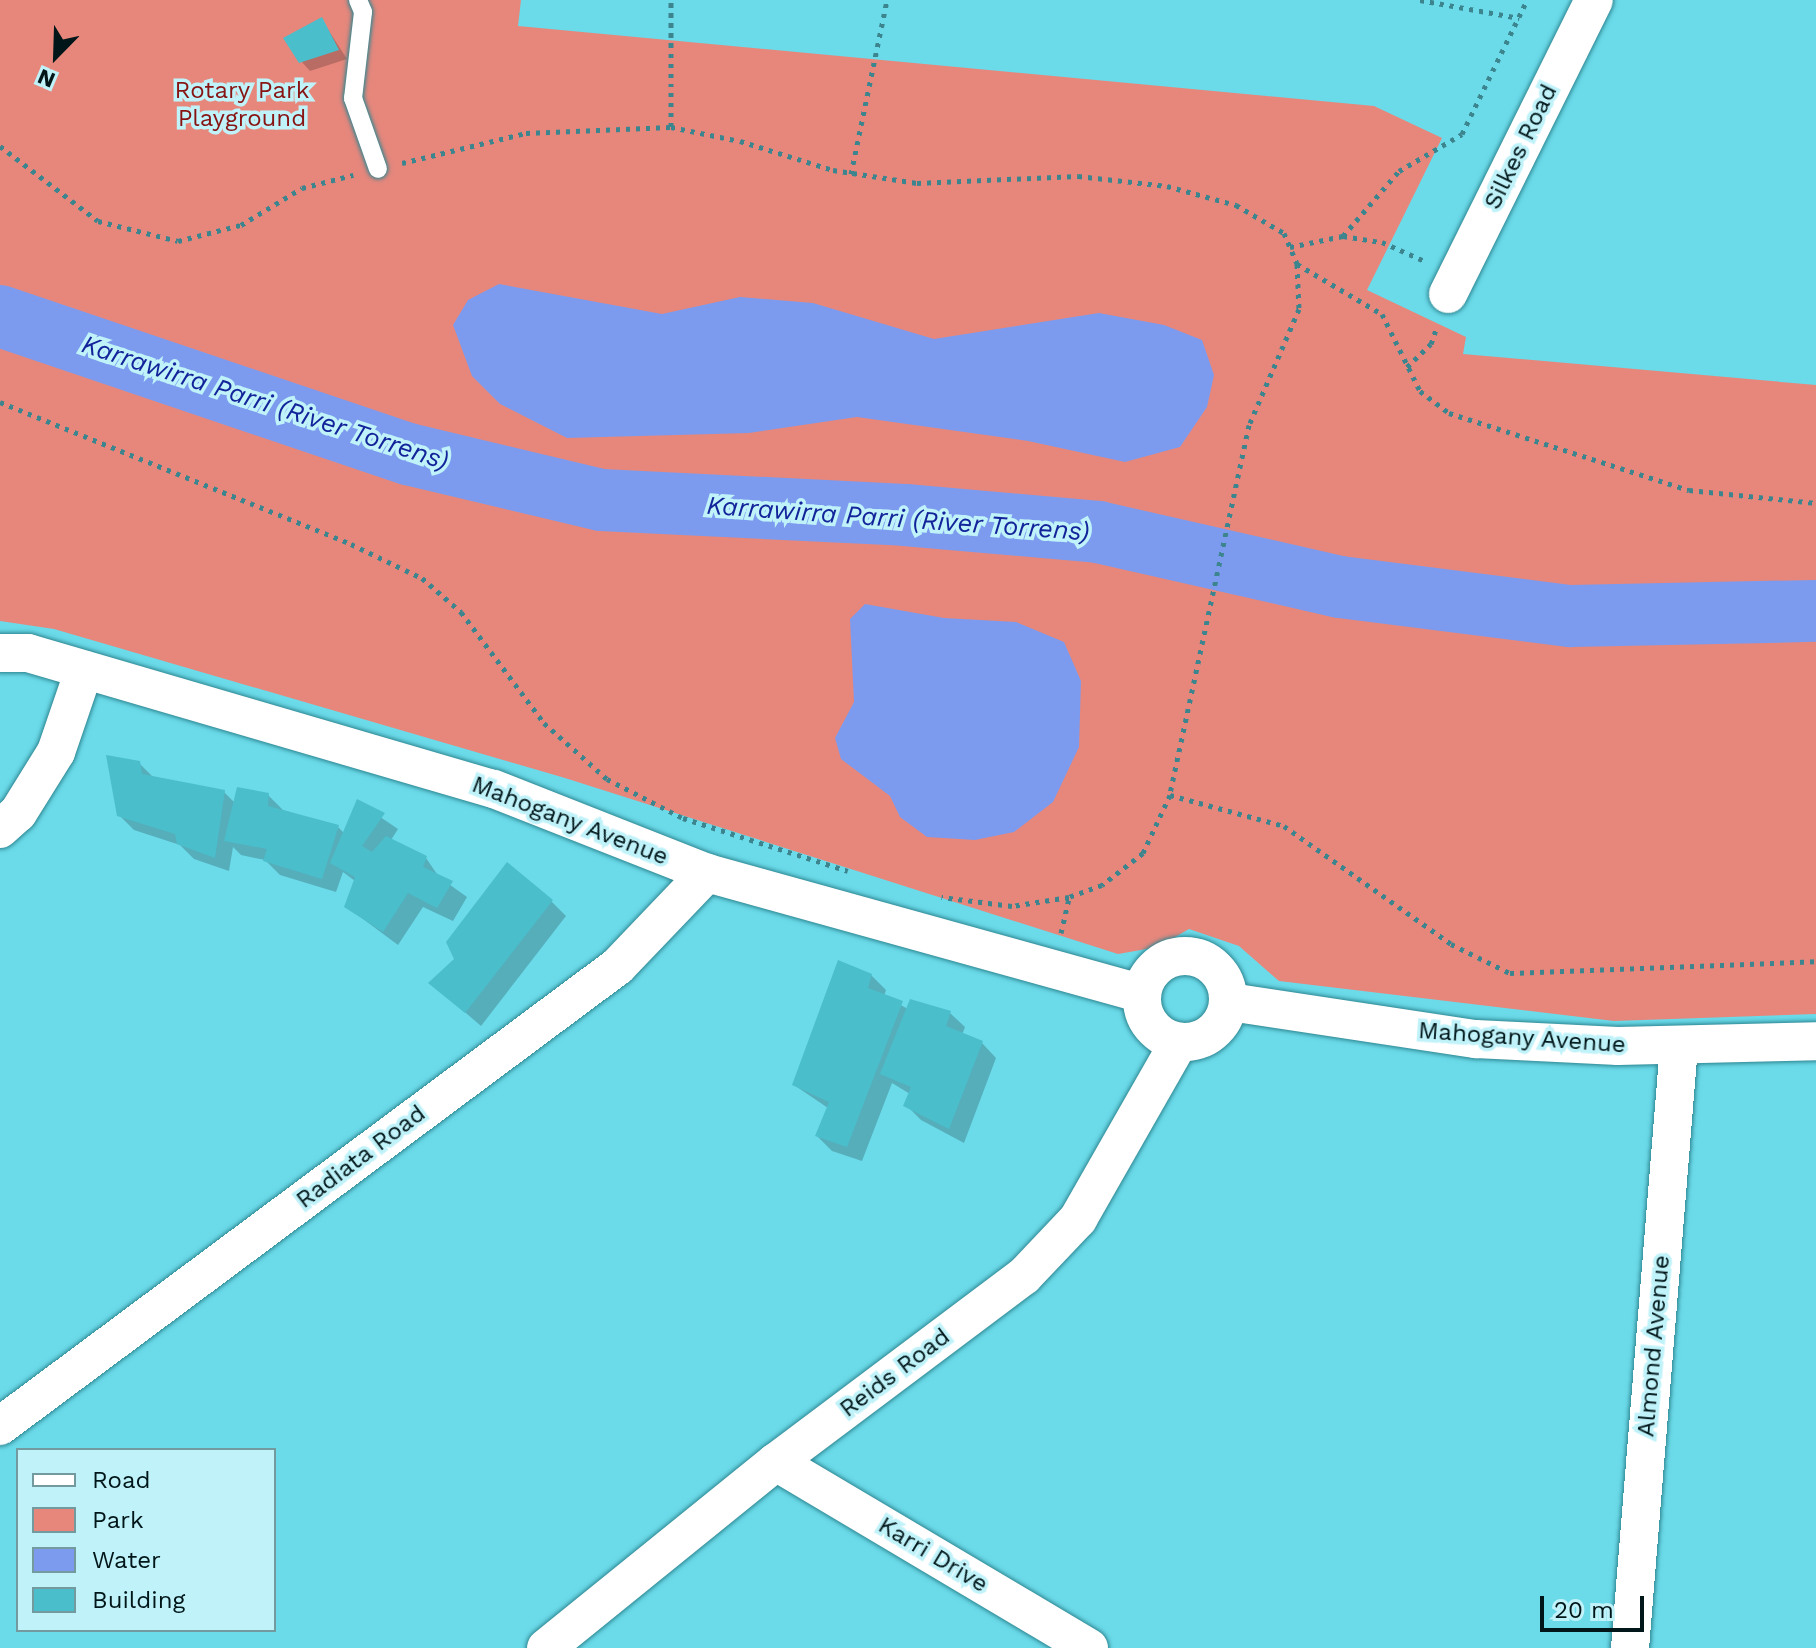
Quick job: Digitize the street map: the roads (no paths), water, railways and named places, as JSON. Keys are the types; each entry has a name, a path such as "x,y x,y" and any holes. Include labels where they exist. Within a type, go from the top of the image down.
{"street":[{"name":"Silkes Road","path":"1452,285 1594,0"},
{"name":"Mahogany Avenue","path":"0,653 28,653 494,789 707,873 1141,993"},
{"path":"0,829 18,813 56,752 84,670"},
{"name":"Radiata Road","path":"0,1426 618,966 707,873"},
{"path":"1192,956 1216,969 1230,1002 1215,1030 1179,1042 1154,1030 1141,1007 1141,993 1145,979 1165,960 1192,956"},
{"name":"Mahogany Avenue","path":"1230,1002 1476,1039 1679,1045 1816,1041"},
{"name":"Reids Road","path":"546,1648 776,1462 1024,1276 1078,1219 1179,1042"},
{"name":"Almond Avenue","path":"1630,1648 1679,1045"},
{"name":"Karri Drive","path":"776,1462 1089,1648"}],"lane":[{"path":"358,0 363,12 353,98 378,169"}],"water":[{"path":"499,284 662,314 740,297 813,303 934,339 1099,313 1164,325 1202,340 1214,375 1207,407 1180,447 1125,462 1028,441 857,417 749,433 567,438 500,404 472,376 453,325 468,300"},
{"path":"865,604 944,618 1016,622 1064,642 1081,681 1079,747 1053,802 1014,832 975,840 927,837 900,817 890,796 841,759 835,738 854,702 850,619"}],"waterway":[{"name":"Karrawirra Parri (River Torrens)","path":"0,316 408,454 601,500 905,515 1098,532 1340,587 1571,616 1816,611"}],"park label":[{"name":"Rotary Park Playground","path":"242,105"}]}
